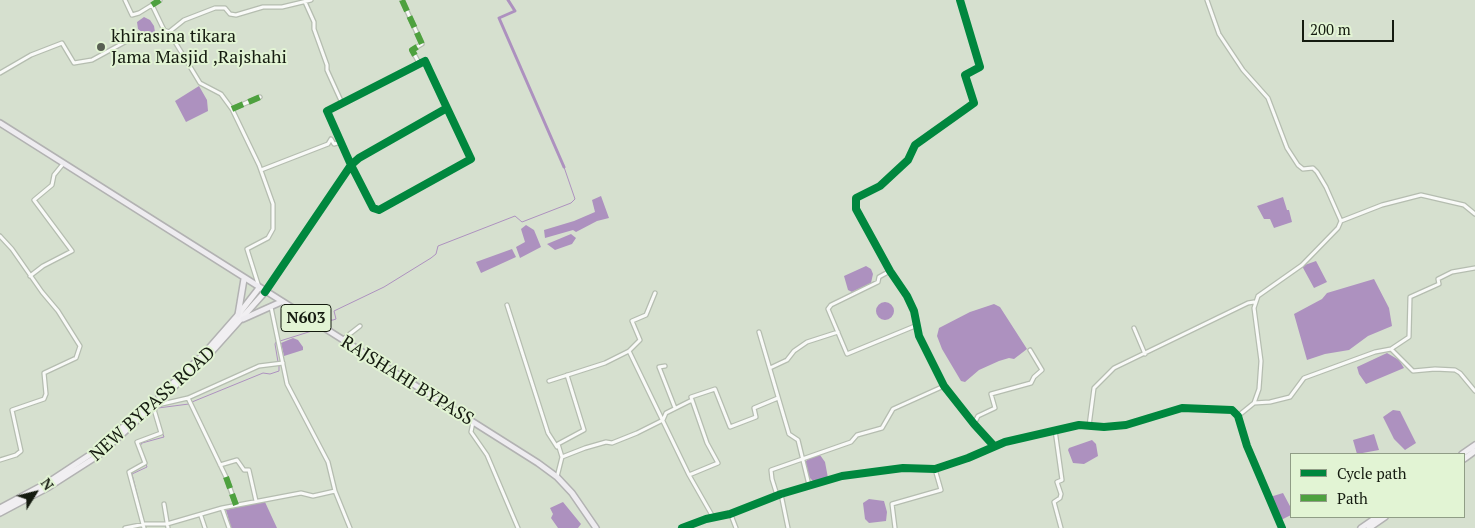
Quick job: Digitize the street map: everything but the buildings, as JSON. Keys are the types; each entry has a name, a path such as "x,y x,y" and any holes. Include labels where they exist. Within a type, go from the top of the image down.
{"highway":[{"name":"RAJSHAHI BYPASS","path":"0,123 557,476 572,493 596,528"},
{"path":"244,278 241,317 281,302"}],"main road":[{"path":"0,508 48,483 94,452 178,379 241,317 259,288"},
{"name":"NEW BYPASS ROAD","path":"0,513 49,487 99,455 206,358 265,292"},
{"path":"1463,453 1475,445"},
{"path":"1361,528 1376,518"},
{"path":"1370,528 1384,518"}],"street":[{"path":"125,0 132,15 160,0"},
{"path":"0,73 31,55 62,43 74,63 92,60 136,36 155,38 169,32 184,20 215,8 225,8 230,14 236,15 263,7 282,7 310,0"},
{"path":"402,0 422,44 412,50 420,63"},
{"path":"960,0 980,68 965,75 974,103 915,144 908,160 880,186 856,198 856,209 890,271 907,296 914,311 915,326 944,386 994,446"},
{"path":"1208,0 1219,34 1243,70 1268,98 1287,148 1302,169 1313,168 1317,172 1326,187 1341,222"},
{"path":"305,2 314,22 314,29 327,70 342,103"},
{"path":"152,5 164,30 169,32 200,83 221,94 232,109 261,170 273,204 273,230 268,238 247,249 259,288"},
{"path":"425,61 471,159 379,210 373,208 351,165 328,111 420,63 425,61"},
{"path":"232,109 260,97"},
{"path":"265,292 351,165 359,158 447,108"},
{"path":"261,170 328,144 331,139 334,144 341,142"},
{"path":"30,276 43,266 72,251 34,200 52,185 54,175 63,164"},
{"path":"1238,416 1254,402 1259,389 1261,361 1254,302 1258,296 1302,265 1338,228 1341,222 1382,206 1421,195 1464,205 1475,214"},
{"path":"0,236 12,249 30,276 58,311 80,346 79,354 69,362 44,373 46,394 44,399 12,410 21,451 16,455 0,460"},
{"path":"1254,402 1270,402 1290,397 1304,378 1375,352 1391,349 1409,337 1410,297 1439,284 1438,279 1452,272 1475,268"},
{"path":"890,271 879,277 878,282 831,305 828,309 847,354 915,326"},
{"path":"549,381 611,361 629,351 640,340 632,321 646,314 655,293"},
{"path":"1089,426 1094,388 1114,368 1248,303 1254,302"},
{"path":"507,305 548,433 562,457 557,476"},
{"path":"271,306 288,384 328,462 335,491 350,528"},
{"path":"342,340 360,326"},
{"path":"1134,328 1146,354"},
{"path":"759,332 790,434 798,440 809,485"},
{"path":"770,368 786,360 794,351 807,342 838,332"},
{"path":"1391,349 1413,371 1435,368 1460,372 1475,391"},
{"path":"974,424 978,416 995,408 991,394 1031,383 1034,377 1042,370 1030,350"},
{"path":"629,351 689,475 713,518"},
{"path":"144,525 129,472 145,463 137,442 161,433 153,406 188,398 259,366 283,363"},
{"path":"665,366 659,367 676,408"},
{"path":"557,447 558,444 584,430 567,375"},
{"path":"788,528 779,495 772,479 772,470 851,442 857,435 882,428 893,410 944,386"},
{"path":"562,457 606,442 612,443 663,420 666,414 692,400 692,397 715,389 730,427 756,417 754,408 778,398"},
{"path":"188,398 220,465 236,505"},
{"path":"689,475 718,463 707,443 692,400"},
{"path":"682,528 730,514 809,485 842,476 903,468 935,469 968,458 994,446 1055,430 1079,425 1104,428 1126,425 1182,408 1232,410 1238,416 1247,446 1282,528"},
{"path":"473,422 471,432 487,455 518,528"},
{"path":"1055,430 1062,476 1061,481 1057,482 1061,494 1060,498 1054,502 1061,528"},
{"path":"220,465 237,460 244,470 250,470 256,501"},
{"path":"895,528 892,504 941,490 935,469"},
{"path":"125,528 144,525 168,526 236,505 301,493 314,496 335,491"},
{"path":"164,504 168,526"},
{"path":"222,508 229,528"},
{"path":"730,514 736,528"},
{"path":"201,516 205,528"}],"shaded area":[{"path":"144,17 150,20 154,26 155,32 152,35 147,36 138,29 137,22"},
{"path":"199,86 207,100 208,111 186,122 175,101"},
{"path":"601,196 609,218 597,221 576,232 573,230 545,238 544,230 595,212 592,200"},
{"path":"1283,197 1292,222 1274,228 1270,219 1264,219 1257,206"},
{"path":"526,225 534,230 541,247 520,258 516,247 525,242 521,229"},
{"path":"571,234 576,238 572,244 555,250 547,244"},
{"path":"512,249 516,257 481,273 476,262"},
{"path":"1316,261 1327,282 1314,288 1302,266"},
{"path":"866,266 871,269 873,274 871,283 852,292 848,290 844,276"},
{"path":"1374,279 1389,308 1392,326 1368,336 1349,350 1325,354 1307,360 1294,314 1322,299 1327,293"},
{"path":"881,302 889,302 894,307 892,318 881,320 876,315 876,307"},
{"path":"994,304 1000,307 1027,349 1014,359 1009,358 999,361 979,370 965,382 961,381 942,349 937,336 939,328 970,312"},
{"path":"293,338 298,340 303,350 284,356 281,343"},
{"path":"1387,353 1399,360 1404,368 1366,384 1359,374 1357,367"},
{"path":"1393,410 1400,411 1416,443 1405,450 1394,439 1383,417"},
{"path":"1374,434 1379,450 1357,453 1353,440"},
{"path":"1092,440 1096,444 1098,456 1084,464 1073,463 1069,448"},
{"path":"820,455 825,462 828,478 814,482 807,475 805,462 811,457"},
{"path":"1283,493 1290,506 1290,516 1281,520 1270,497"},
{"path":"869,499 884,501 887,512 886,521 869,523 865,519 863,503"},
{"path":"265,502 277,528 231,528 226,510"},
{"path":"563,502 581,524 578,528 558,528 551,518 553,514 550,508"}],"waterway":[{"path":"508,0 515,11 499,18 564,167"},
{"path":"321,321 336,319 334,311 384,287 431,258 436,254 438,246 515,216 522,222 571,203 575,199 564,167"},
{"path":"280,341 315,330"},
{"path":"276,342 278,362"},
{"path":"192,402 263,373 270,374 279,371 279,366"},
{"path":"156,412 158,408 189,404"},
{"path":"140,446 142,443 164,437 162,432"},
{"path":"144,522 132,474 147,467 146,464"}],"marked path":[{"path":"152,5 160,0"},
{"path":"402,0 422,44 412,50 419,63"},
{"path":"232,109 260,97"},
{"path":"226,477 236,505"}],"cycle path":[{"path":"960,0 980,67 965,75 974,103 915,145 908,160 880,186 856,198 856,209 890,271 907,296 914,311 919,336 944,386 994,446"},
{"path":"265,292 351,165 373,208 379,210 471,159 425,61 327,111 351,165 359,158 447,108"},
{"path":"682,528 706,519 730,514 781,494 842,476 903,468 935,469 968,458 1005,442 1079,425 1104,427 1126,425 1182,408 1232,410 1238,416 1247,446 1282,528"}],"place":[{"name":"khirasina tikara Jama Masjid ,Rajshahi","path":"101,47"}]}
